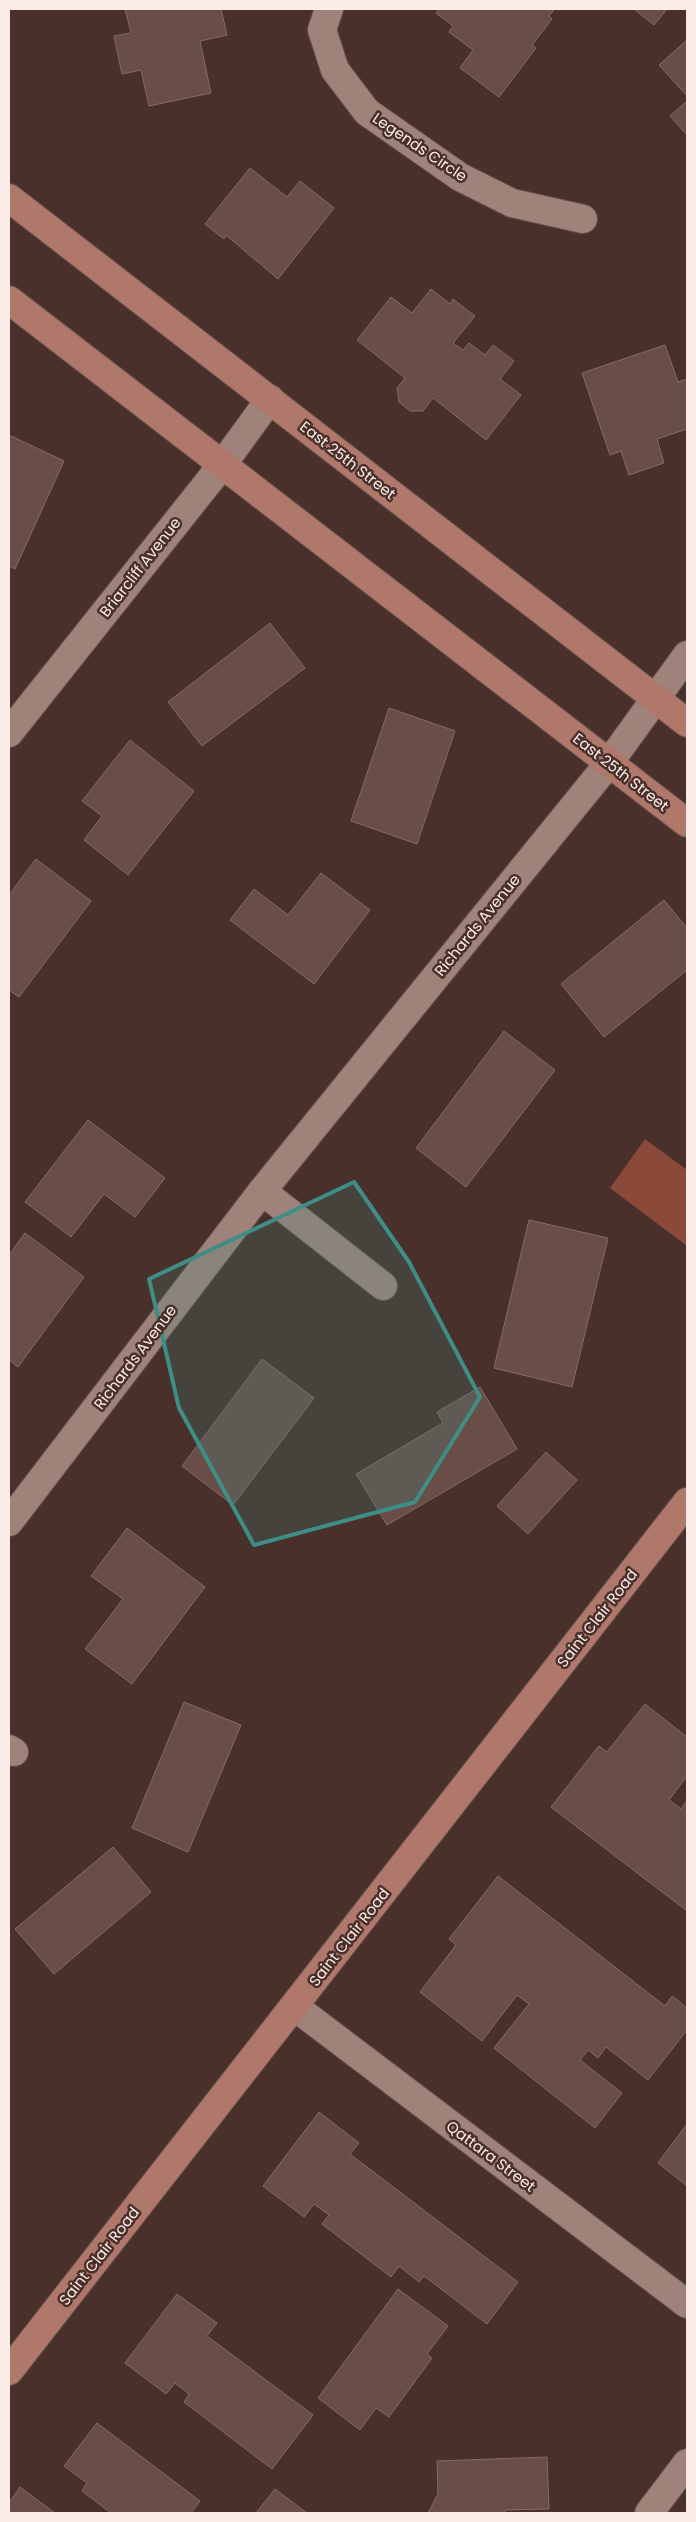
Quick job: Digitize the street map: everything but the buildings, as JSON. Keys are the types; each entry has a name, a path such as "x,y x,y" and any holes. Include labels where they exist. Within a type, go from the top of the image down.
{"street":[{"name":"Legends Circle","path":"329,9 322,30 335,70 367,112 460,176 512,203 583,219"},
{"name":"East 25th Street","path":"9,198 687,723"},
{"name":"East 25th Street","path":"9,300 687,823"},
{"name":"Briarcliff Avenue","path":"9,733 222,464 270,400"},
{"name":"Richards Avenue","path":"9,1522 262,1191 609,763 687,655"},
{"path":"262,1191 383,1286"},
{"name":"Saint Clair Road","path":"9,2371 295,2007 687,1502"},
{"name":"Qattara Street","path":"295,2007 687,2304"},
{"path":"649,2513 687,2463"}],"highlighted area":[{"path":"354,1182 409,1262 480,1397 415,1502 254,1545 179,1408 149,1279"}],"shaded area":[{"path":"645,1139 687,1170 687,1246 610,1188"}]}
